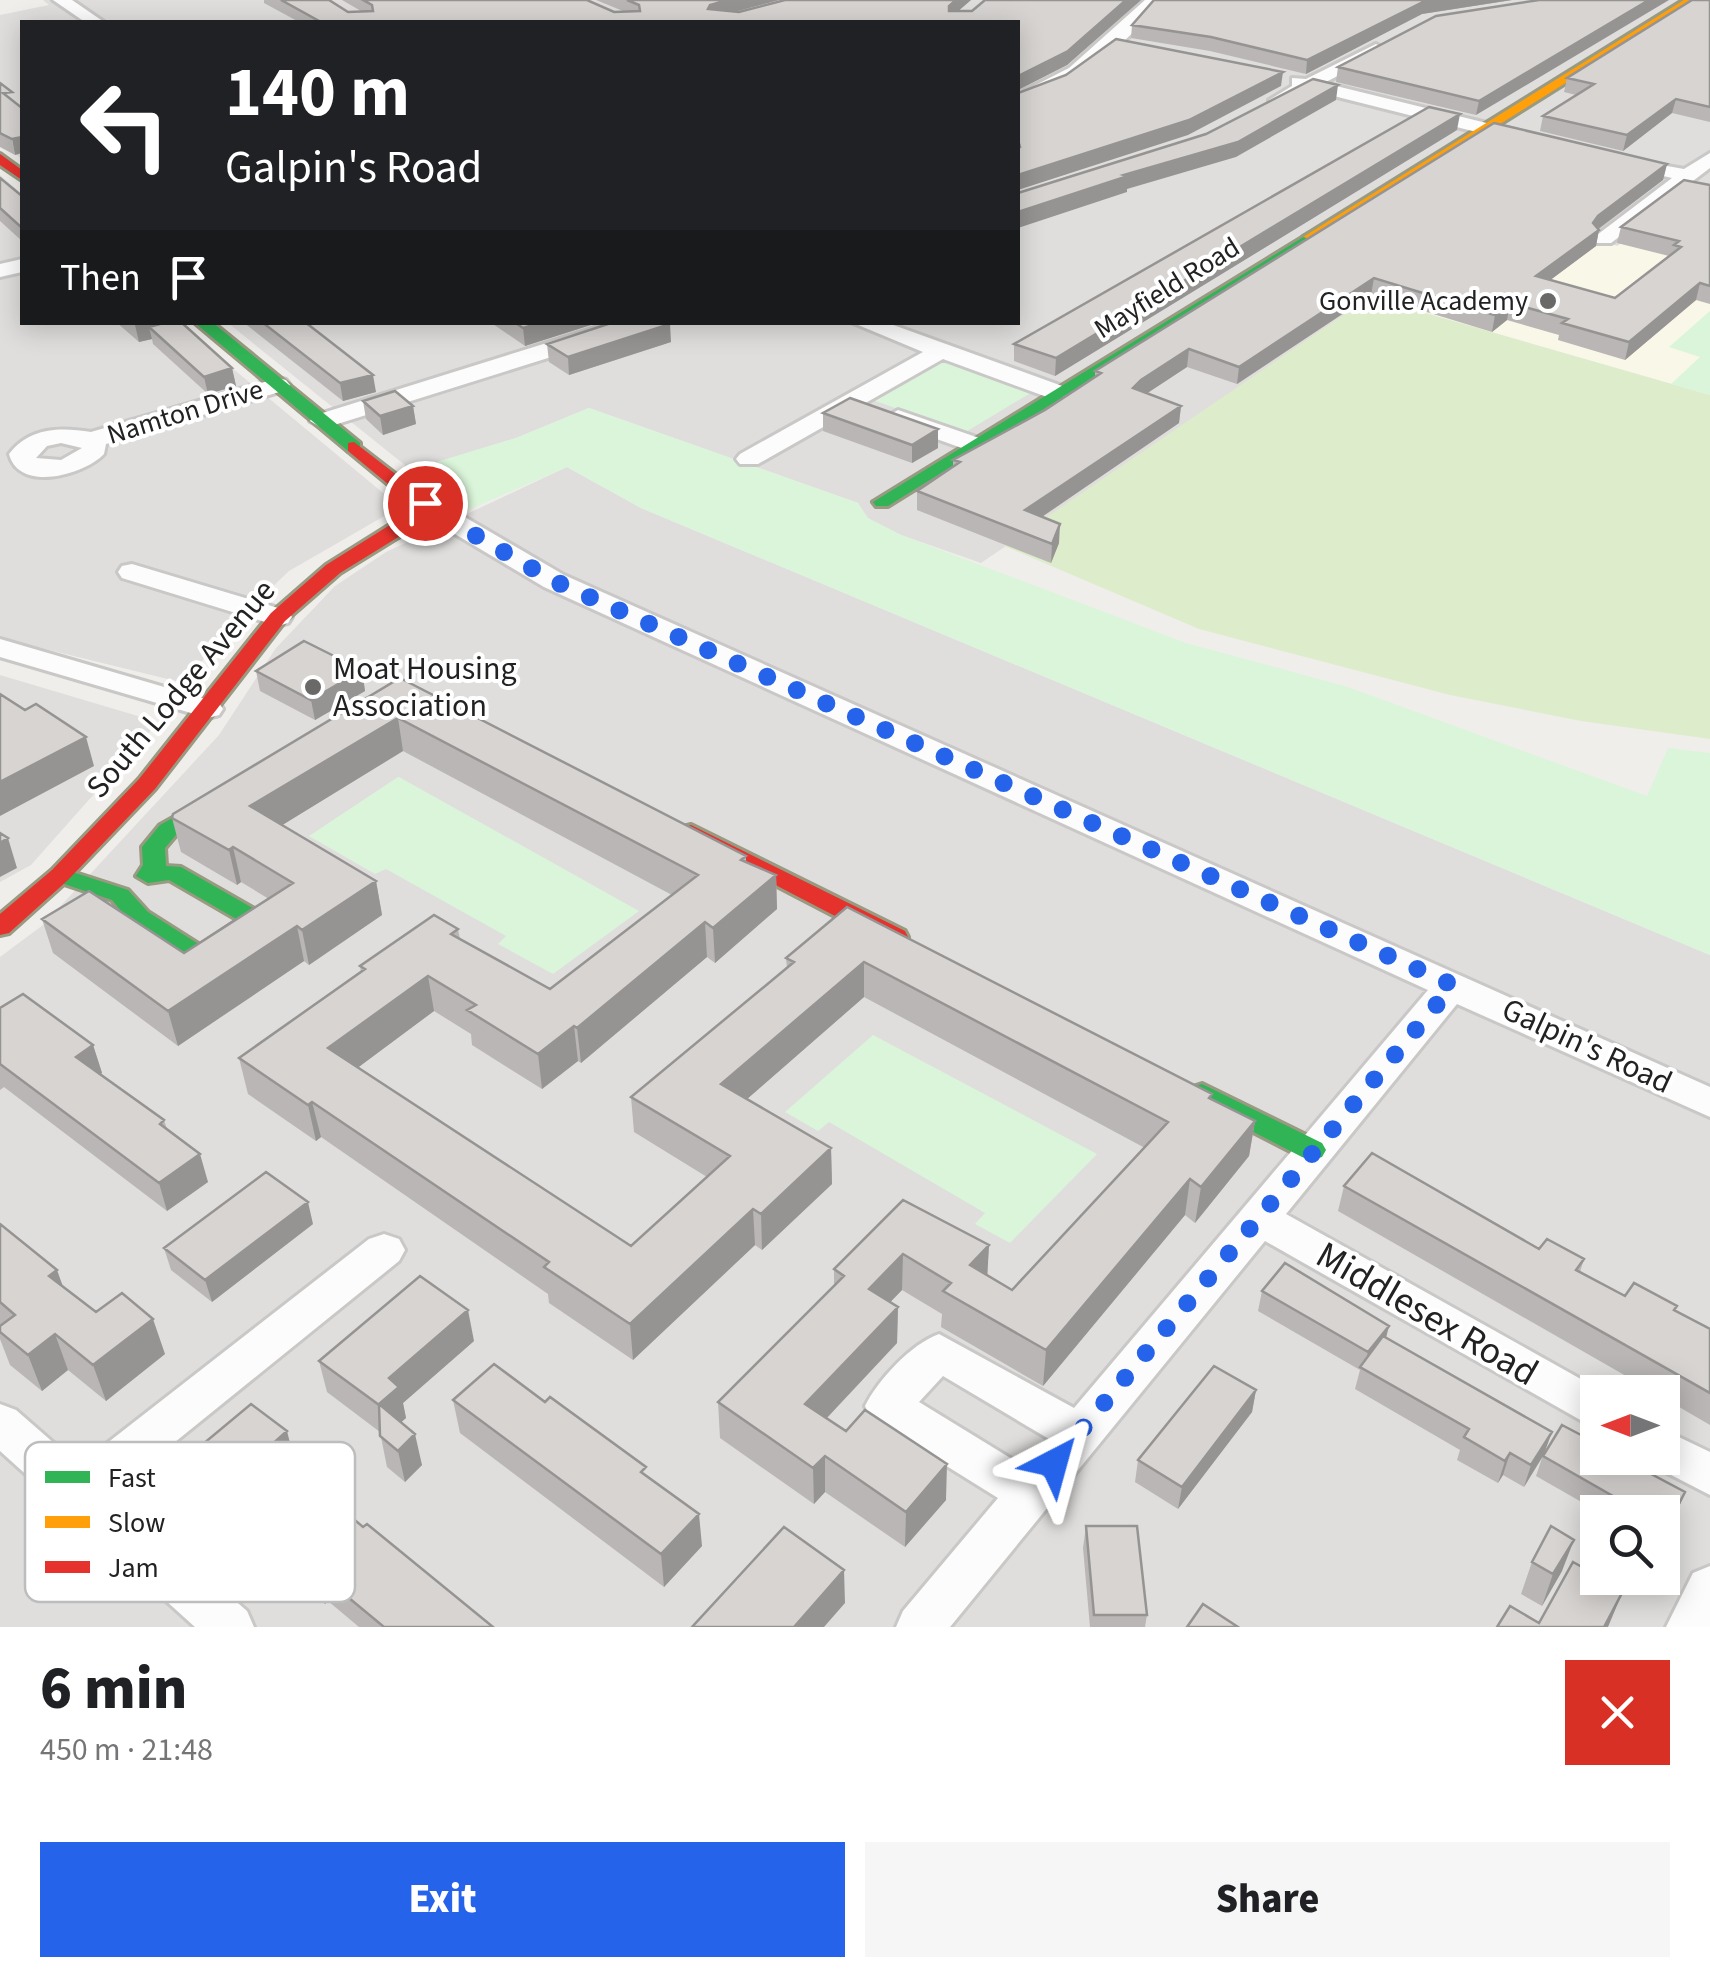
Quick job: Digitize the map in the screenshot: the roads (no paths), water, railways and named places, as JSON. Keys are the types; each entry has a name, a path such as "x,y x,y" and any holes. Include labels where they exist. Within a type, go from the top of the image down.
{"street":[{"path":"61,0 93,20"},
{"path":"1020,99 1066,80 1112,44 1154,0"},
{"name":"Mayfield Road","path":"882,502 1692,0"},
{"path":"1257,111 1388,42"},
{"path":"1112,44 1137,48"},
{"path":"1282,78 1531,139"},
{"path":"1604,156 1650,167 1687,184"},
{"path":"0,158 20,174"},
{"path":"1604,239 1687,184 1710,159"},
{"name":"Galpin's Road","path":"206,325 425,503 426,512 442,516 571,589 1710,1103"},
{"path":"572,325 591,338"},
{"path":"322,422 630,325"},
{"path":"870,325 1056,392"},
{"path":"749,458 941,350"},
{"name":"Namton Drive","path":"11,452 49,438 72,435 92,440 278,385"},
{"path":"852,400 973,444"},
{"name":"South Lodge Avenue","path":"0,927 60,874 147,784 278,617 333,569 426,512"},
{"path":"132,572 278,617"},
{"path":"0,648 208,709"},
{"path":"134,886 155,865 153,847 160,836 253,779"},
{"path":"677,825 915,947"},
{"path":"60,874 134,886 173,872 256,920 200,956 140,918 134,886"},
{"path":"931,1624 1078,1433 1453,985"},
{"path":"1174,1080 1312,1150"},
{"name":"Middlesex Road","path":"1257,1217 1580,1401"},
{"path":"142,1442 384,1250"},
{"path":"1029,1493 888,1406 939,1352 1078,1433"},
{"path":"0,1423 25,1445"},
{"path":"1680,1458 1710,1475"},
{"path":"1690,1627 1710,1588"},
{"path":"193,1602 214,1622"}],"place":[{"name":"Gonville Academy","path":"1548,301"},
{"name":"Moat Housing Association","path":"313,687"}]}
